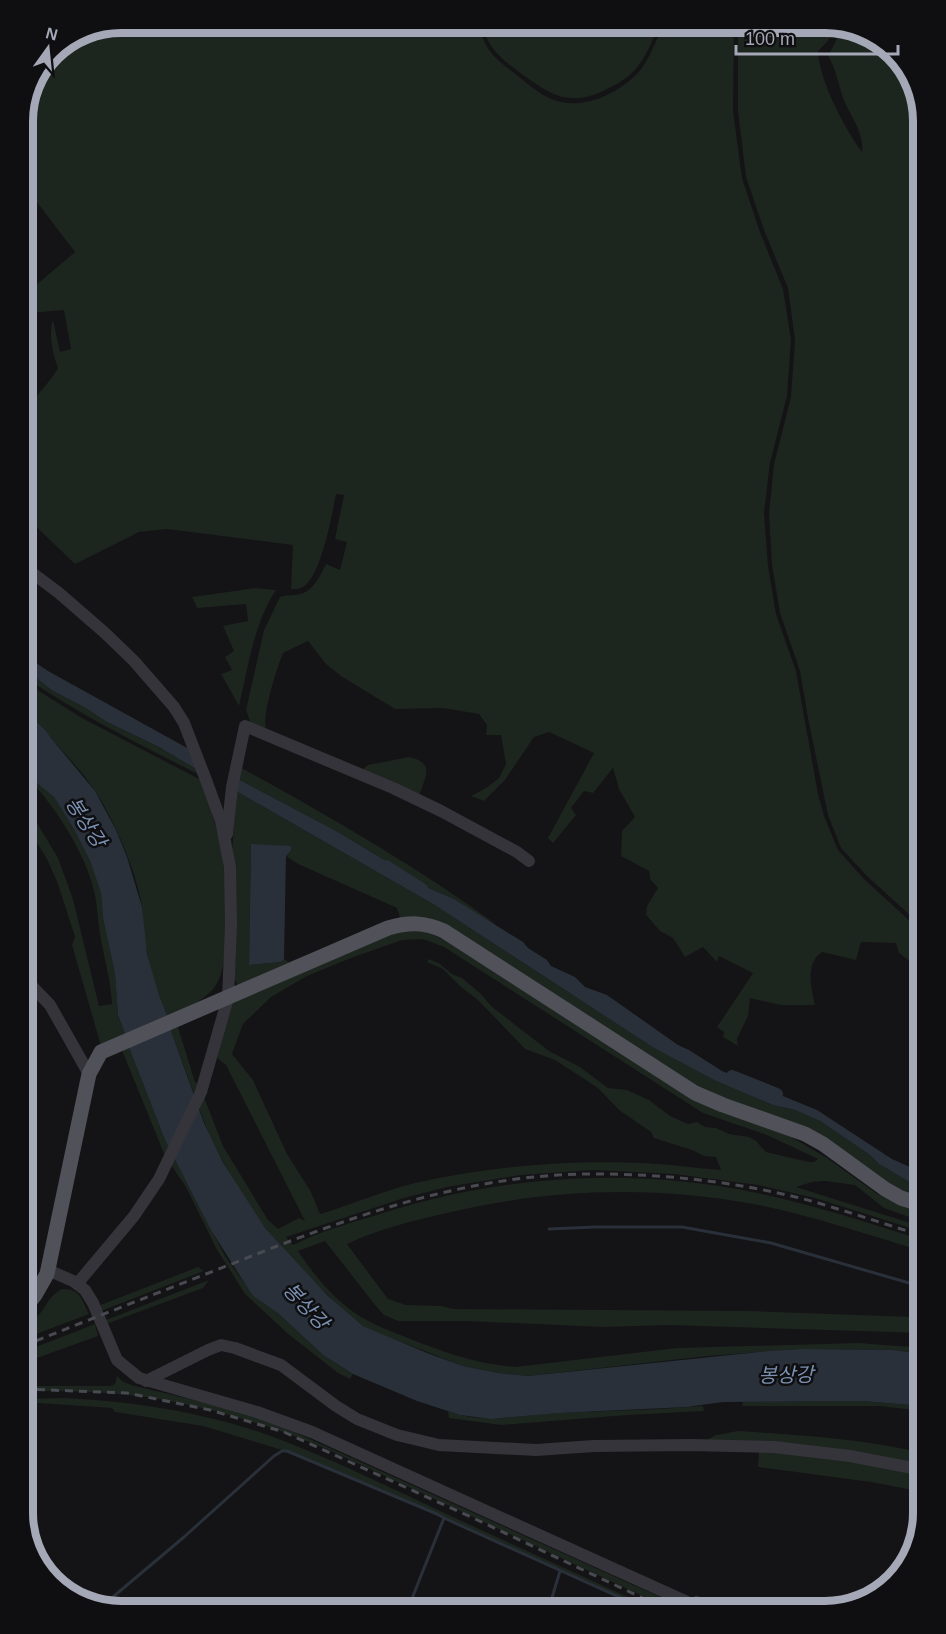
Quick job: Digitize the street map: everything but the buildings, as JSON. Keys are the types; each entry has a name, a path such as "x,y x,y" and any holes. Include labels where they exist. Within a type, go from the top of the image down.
{"main road":[{"path":"33,1296 48,1270 89,1074 96,1058 107,1048 388,928 407,924 424,923 444,931 695,1093 805,1134 823,1144 885,1189 913,1202"}],"street":[{"path":"33,573 59,592 134,661 174,707 184,723 206,780 226,844 230,867 231,925 228,998 201,1092 169,1160 134,1216 77,1284"},
{"path":"226,844 232,786 244,726 393,788 441,811 517,852 529,861"},
{"path":"33,988 50,1005 89,1074"},
{"path":"48,1270 77,1284 84,1290 93,1304 117,1360 139,1378 257,1412 312,1432 685,1601"},
{"path":"146,1381 221,1345 280,1365 357,1419 397,1435 439,1446 536,1450 594,1446 774,1447 850,1456 913,1468"}],"shaded area":[{"path":"121,33 481,33 492,54 532,88 561,102 581,103 611,93 636,75 645,64 660,33 734,33 733,111 742,178 760,232 783,289 791,340 787,396 770,463 764,513 768,566 776,614 796,671 824,816 838,850 864,879 913,924 913,964 899,953 896,943 861,942 856,960 822,952 811,969 815,1005 781,1005 750,998 748,1016 737,1039 738,1046 723,1037 724,1032 717,1027 753,973 719,956 717,962 703,947 685,957 673,938 660,931 646,915 647,906 658,888 650,879 649,871 621,856 622,831 635,817 619,789 613,768 593,793 584,791 571,808 576,815 553,843 548,838 594,753 549,732 534,737 505,780 484,801 471,796 499,778 506,764 501,735 486,735 487,725 479,714 443,708 395,709 341,676 326,664 308,641 283,653 273,681 266,714 266,731 251,724 246,710 264,630 280,597 304,593 319,578 326,564 340,570 347,542 335,539 344,495 336,494 320,560 308,582 301,588 291,589 293,545 167,529 139,532 75,564 33,524 33,401 58,368 51,337 53,320 60,352 71,349 64,310 33,313 33,288 75,252 33,197 33,115 36,98 44,78 78,78 78,45 93,38"},
{"path":"485,33 655,33 646,54 631,74 614,85 583,98 563,97 544,89 509,64 488,40"},
{"path":"738,33 831,33 818,51 819,63 834,104 862,152 859,132 844,100 828,56 839,35 864,42 883,55 904,82 911,104 913,121 913,918 867,876 841,848 828,815 800,671 780,613 772,565 769,513 774,464 791,397 795,340 788,288 764,230 746,177 738,111"},
{"path":"256,588 276,590 257,631 239,706 221,674 232,670 225,657 234,651 223,626 248,621 246,604 197,608 192,597"},
{"path":"33,676 53,691 107,722 159,747 196,769 198,774 131,740 33,682"},
{"path":"33,687 82,718 203,781 223,861 227,920 224,960 220,977 214,988 192,1005 168,1018 150,963 139,892 124,847 103,803 33,718"},
{"path":"409,757 418,760 426,767 419,797 362,770 368,765"},
{"path":"238,766 370,842 435,882 497,925 454,899 401,876 391,864 338,832 236,778"},
{"path":"33,778 54,797 90,861 101,893 103,918 115,974 118,1015 126,1036 101,1046 72,945 75,937 58,884 47,859 33,836 33,817 58,858 73,899 99,1006 112,1004 91,879 67,829 34,785"},
{"path":"236,791 433,904 654,1048 716,1081 773,1105 795,1110 820,1121 870,1155 879,1164 913,1184 913,1197 861,1165 710,1095 426,919 238,986 234,970 232,853","holes":["251,844 288,852 286,856 298,864 397,908 400,918 289,962 284,959 281,962 249,965"]},
{"path":"408,929 430,933 445,940 636,1063 788,1135 827,1158 876,1193 913,1208 913,1218 884,1208 855,1185 825,1181 796,1187 913,1224 913,1229 815,1198 758,1185 675,1174 593,1170 521,1175 447,1187 404,1198 286,1237 293,1245 337,1227 383,1213 475,1190 568,1179 616,1178 710,1185 757,1193 913,1237 913,1248 818,1219 753,1204 676,1194 599,1192 485,1205 396,1226 347,1244 388,1299 406,1305 441,1306 453,1309 748,1311 913,1317 913,1333 670,1325 603,1327 465,1321 398,1321 384,1315 325,1241 298,1251 333,1295 361,1317 376,1325 460,1357 515,1367 677,1348 859,1343 913,1347 913,1353 893,1350 801,1349 708,1356 528,1376 463,1366 363,1326 312,1280 265,1228 241,1193 212,1143 170,1028 177,1024 195,1082 199,1084 223,1146 268,1220 278,1229 299,1218 305,1221 226,1065 217,1058 230,1004 395,932","holes":["423,939 444,947 703,1113 767,1135 818,1159 809,1162 766,1152 749,1137 729,1134 716,1128 705,1127 697,1122 688,1124 670,1116 649,1100 627,1090 608,1088 580,1067 549,1051 491,1006 462,978 429,959 427,962 443,969 478,1000 525,1049 555,1060 598,1088 619,1110 651,1132 654,1138 704,1156 716,1157 721,1170 614,1162 500,1168 415,1183 320,1214 311,1192 287,1154 253,1080 232,1054 243,1024 271,997 307,976 351,958 402,940"]},
{"path":"128,1045 165,1140 225,1256 253,1296 279,1314 323,1355 353,1374 350,1379 338,1373 287,1333 245,1294 216,1248 186,1187 165,1156 121,1048"},
{"path":"198,1267 204,1271 101,1311 98,1306"},
{"path":"209,1280 203,1288 106,1324 106,1320"},
{"path":"62,1289 68,1289 77,1293 89,1314 33,1335 33,1320"},
{"path":"95,1324 98,1336 33,1359 33,1348"},
{"path":"117,1376 131,1385 223,1407 281,1426 669,1601 654,1601 329,1450 256,1423 180,1403 129,1395 33,1391 33,1386 111,1386 115,1384"},
{"path":"63,1398 167,1409 218,1420 268,1435 315,1453 636,1601 623,1599 437,1513 288,1450 203,1426 115,1412 112,1408 33,1403 33,1399"},
{"path":"863,1401 913,1405 913,1410 879,1406 742,1406 743,1402"},
{"path":"703,1406 704,1411 501,1425 449,1418 448,1411 475,1418 502,1418"},
{"path":"738,1431 878,1444 913,1451 913,1466 702,1442 716,1435"},
{"path":"759,1450 779,1450 913,1471 913,1490 871,1482 758,1467"}],"water":[{"path":"33,661 189,749 196,769 159,747 107,722 53,691 33,676"},
{"name":"봉상강","path":"33,718 95,791 116,830 142,907 147,954 168,1018 126,1036 118,1015 115,974 103,918 101,893 90,861 54,797 33,778"},
{"path":"236,778 338,832 391,864 401,876 454,899 523,942 547,960 551,966 575,977 585,987 607,995 678,1045 722,1071 817,1110 892,1159 913,1168 913,1184 879,1164 870,1155 820,1121 795,1110 773,1105 716,1081 654,1048 433,904 236,791"},
{"path":"251,844 291,846 286,856 284,959 281,962 249,965"},
{"name":"봉상강","path":"170,1028 204,1123 222,1161 265,1228 328,1296 363,1326 463,1366 528,1376 801,1349 893,1350 913,1353 913,1405 863,1401 723,1402 687,1407 559,1413 491,1419 460,1415 417,1401 353,1374 323,1355 279,1314 253,1296 211,1230 165,1140 128,1045"}],"waterway":[{"path":"386,866 422,889"},
{"path":"732,1076 777,1094"},
{"path":"549,1229 682,1227 771,1243 913,1284"},
{"path":"109,1600 274,1456 287,1451 437,1514 628,1601"},
{"path":"411,1601 444,1518"},
{"path":"551,1601 560,1571"},
{"path":"696,1597 706,1601"}],"railway":[{"path":"33,1342 363,1215 455,1190 501,1181 597,1174 707,1181 789,1195 913,1233"},
{"path":"33,1389 127,1393 210,1410 284,1432 649,1601"}]}
